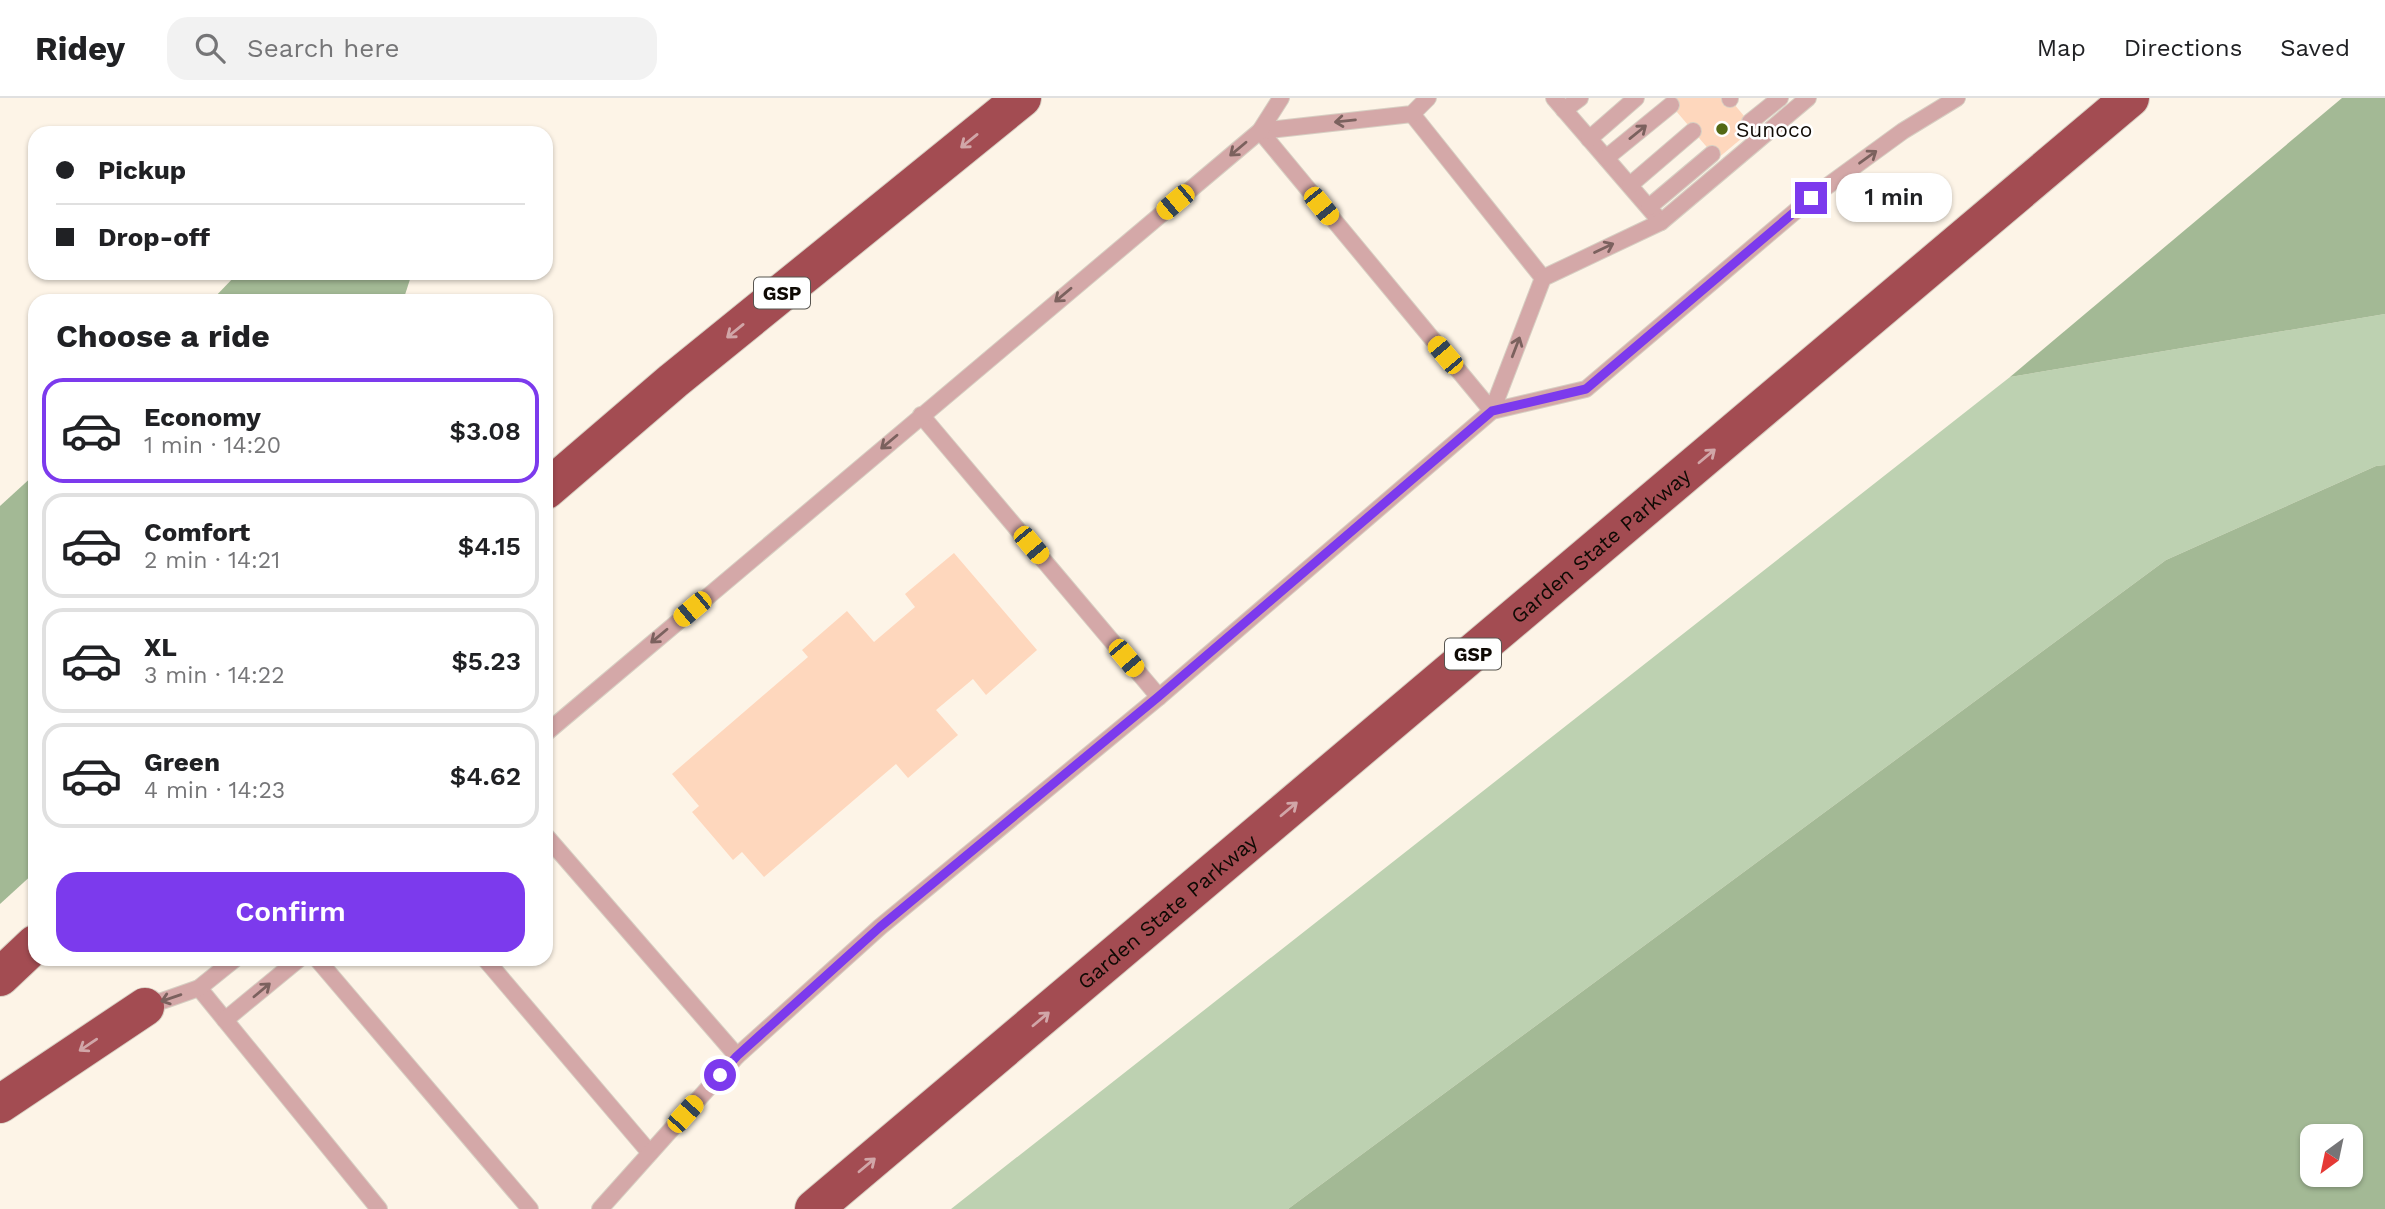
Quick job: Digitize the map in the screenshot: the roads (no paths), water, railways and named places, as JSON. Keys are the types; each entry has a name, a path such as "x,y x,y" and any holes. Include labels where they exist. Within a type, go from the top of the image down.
{"highway":[{"name":"GSP","path":"553,485 673,381 1021,98"},
{"name":"Garden State Parkway","path":"814,1209 2130,98"},
{"path":"0,977 28,951"},
{"path":"0,1104 145,1007"}],"lane":[{"path":"553,727 1259,131 1281,98"},
{"path":"1259,131 1412,114 1428,98"},
{"path":"1580,98 1559,104 1661,222"},
{"path":"1589,139 1636,98"},
{"path":"1750,122 1780,98"},
{"path":"1492,411 1543,278 1661,222 1808,98"},
{"path":"600,1209 737,1056 880,927 1158,697 1492,411 1586,389 1811,198 1903,131 1956,98"},
{"path":"1605,158 1671,106"},
{"path":"1412,114 1543,278"},
{"path":"1259,131 1492,411"},
{"path":"1630,185 1693,131"},
{"path":"1649,207 1712,154"},
{"path":"920,415 1158,697"},
{"path":"553,844 737,1056"},
{"path":"145,1007 199,988 226,966"},
{"path":"225,1020 291,966"},
{"path":"323,966 530,1209"},
{"path":"491,966 650,1153"},
{"path":"199,988 379,1209"}],"place":[{"name":"Sunoco","path":"1722,129"}]}
